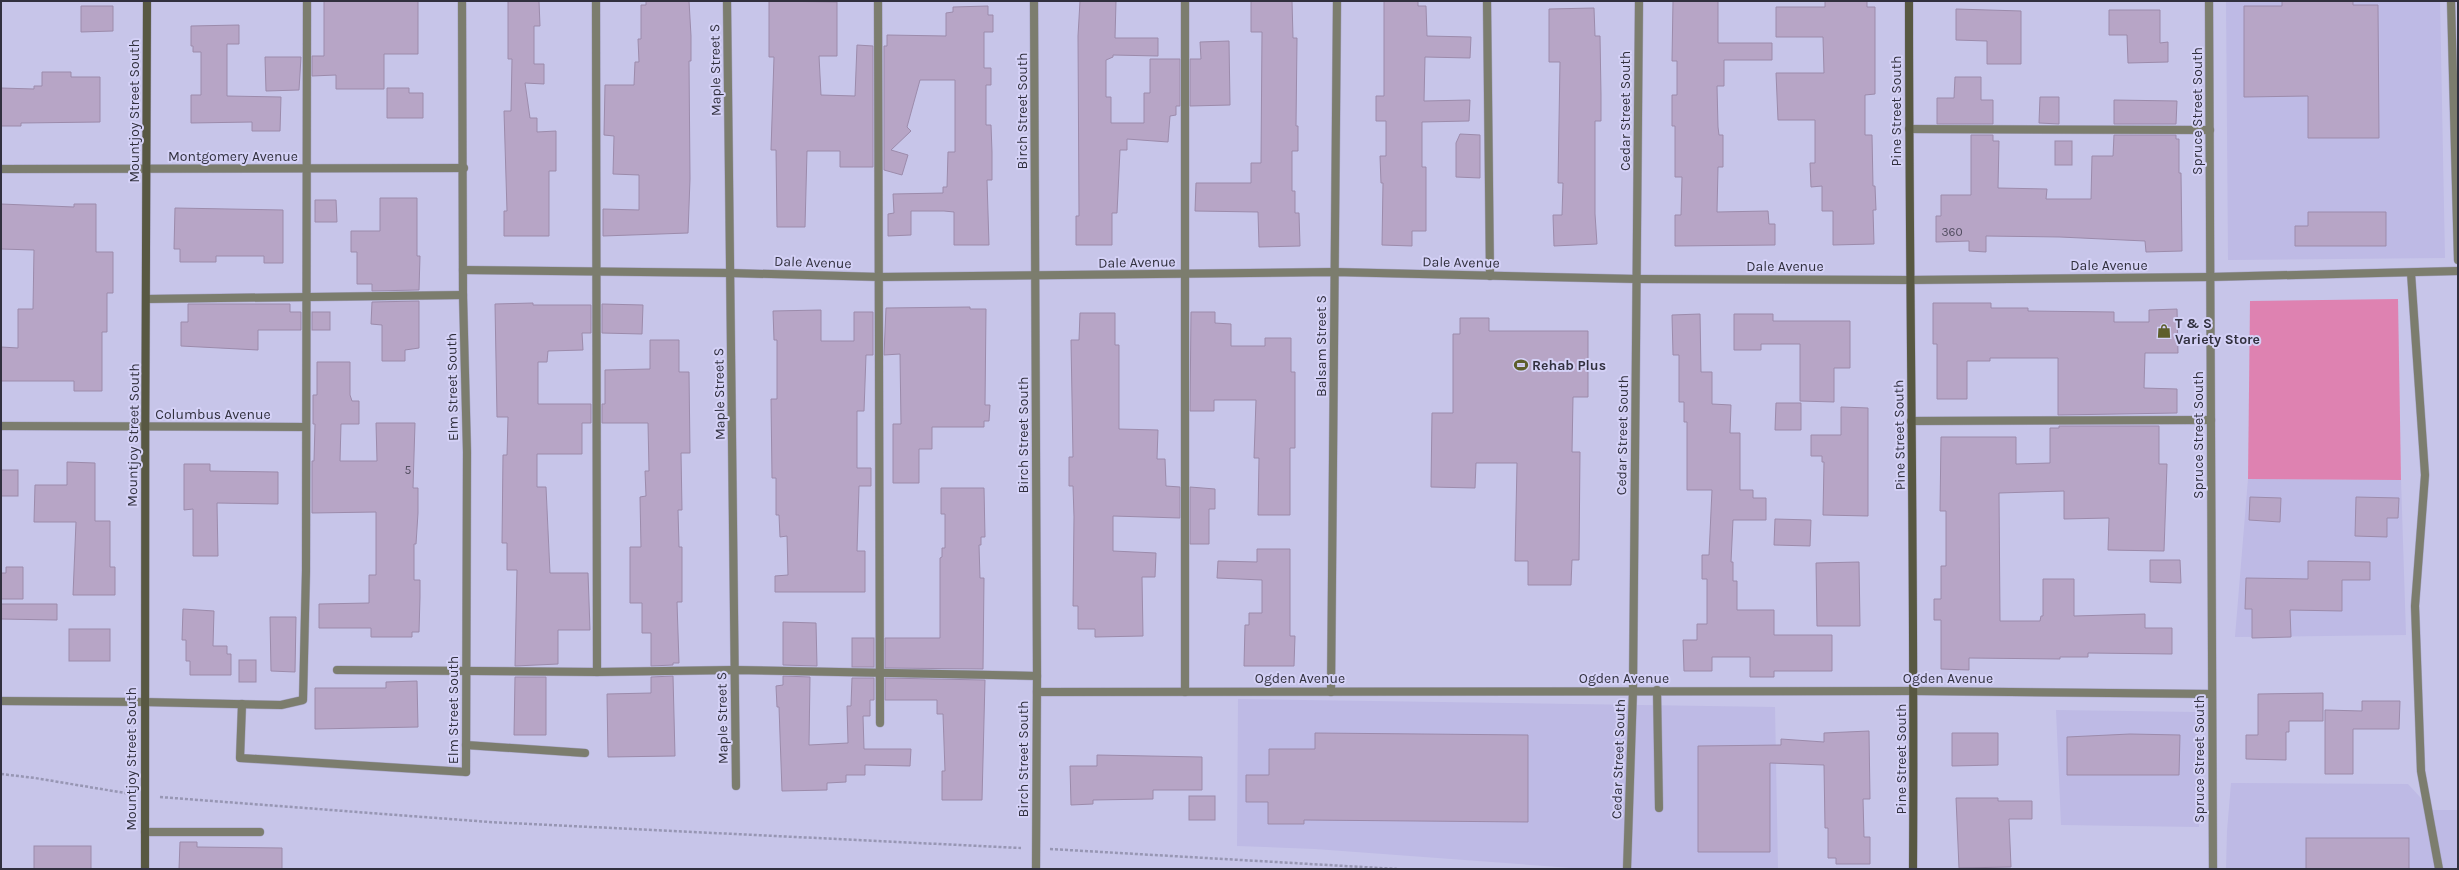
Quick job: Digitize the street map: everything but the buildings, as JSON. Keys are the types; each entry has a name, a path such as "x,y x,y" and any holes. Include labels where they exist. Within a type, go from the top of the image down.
{"street":[{"name":"Mountjoy Street South","path":"145,869 143,702 147,299 146,1"},
{"path":"1,701 281,705 303,700 306,571 304,427 307,1"},
{"name":"Elm Street South","path":"242,704 240,758 466,772 467,452 463,294 464,168 462,1"},
{"path":"596,1 597,273 595,404 597,672"},
{"name":"Maple Street S","path":"727,1 736,786"},
{"path":"878,1 880,277 880,723"},
{"name":"Birch Street South","path":"1034,1 1037,676 1036,869"},
{"path":"1185,1 1185,692"},
{"name":"Balsam Street S","path":"1331,692 1337,1"},
{"path":"1487,1 1490,276"},
{"name":"Cedar Street South","path":"1627,869 1633,690 1639,1"},
{"name":"Pine Street South","path":"1909,1 1909,280 1915,691 1913,869"},
{"name":"Spruce Street South","path":"2209,1 2212,869"},
{"path":"2451,1 2458,260"},
{"path":"1909,129 2210,130"},
{"name":"Montgomery Avenue","path":"1,169 147,168 307,170 464,168"},
{"name":"Dale Avenue","path":"464,270 597,273 730,273 880,277 1334,272 1490,276 1909,280 2210,277 2458,271"},
{"path":"2411,273 2426,475 2415,606 2421,763 2439,869"},
{"path":"147,299 463,294"},
{"path":"1912,421 2211,420"},
{"name":"Columbus Avenue","path":"1,426 304,427"},
{"path":"337,670 597,672 734,670 1037,676"},
{"path":"1657,690 1659,808"},
{"name":"Ogden Avenue","path":"1037,692 1657,690 2212,694"},
{"path":"466,745 585,753"},
{"path":"145,832 260,832"}],"path":[{"path":"1,774 35,778 144,796 489,822 1036,848 1398,869"}],"shaded area":[{"path":"2226,1 2440,1 2445,258 2228,260"},
{"path":"2398,299 2401,480 2248,479 2250,301"},
{"path":"2248,479 2401,480 2406,635 2235,637"},
{"path":"1238,699 1775,707 1778,869 1586,869 1315,849 1237,846"},
{"path":"2056,710 2197,712 2199,827 2061,825"},
{"path":"2231,783 2408,784 2432,810 2458,810 2458,869 2226,869 2227,831"}],"place":[{"name":"T & S Variety Store","path":"2164,331"},
{"name":"Rehab Plus","path":"1521,365"}]}
